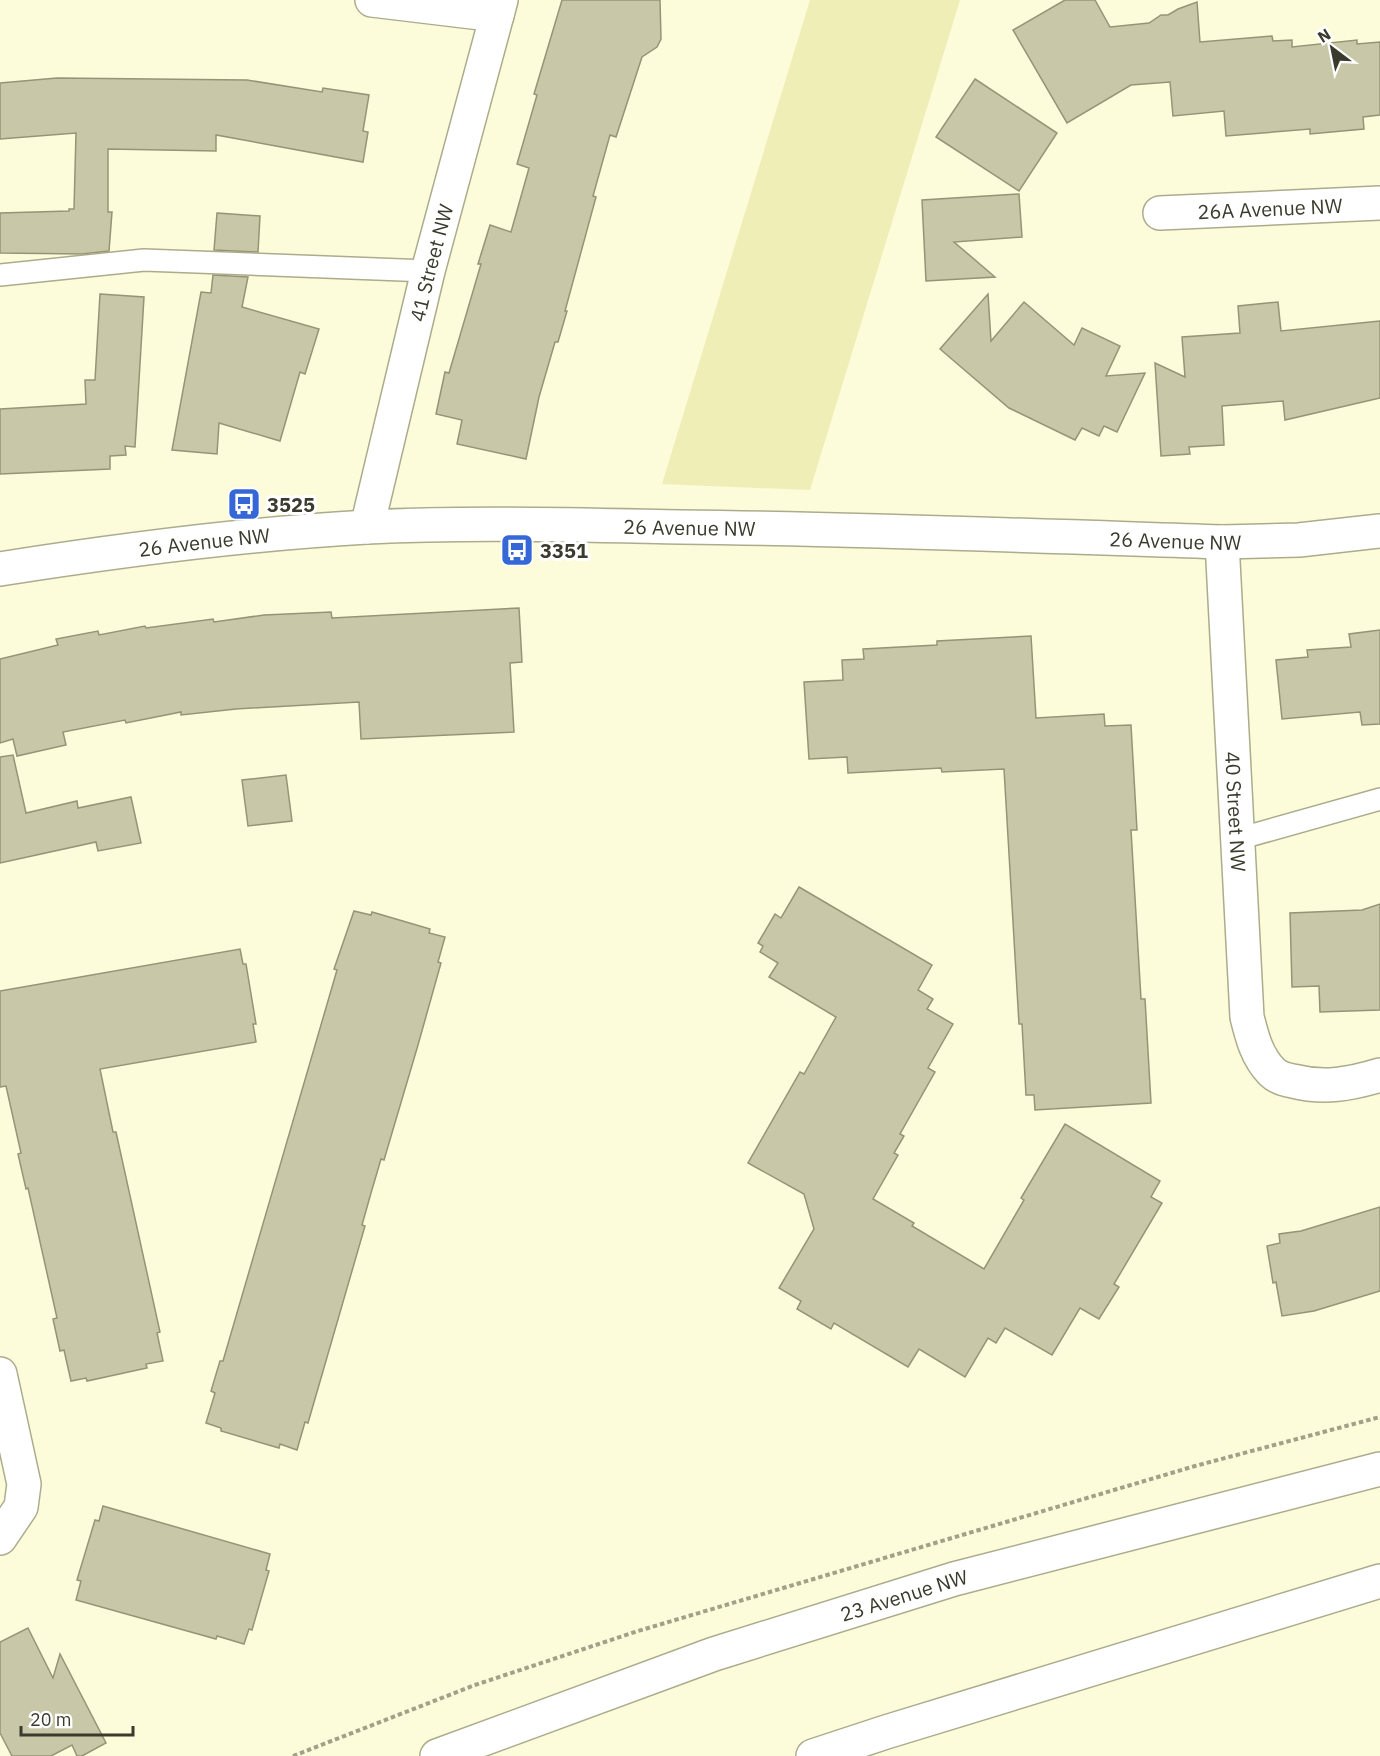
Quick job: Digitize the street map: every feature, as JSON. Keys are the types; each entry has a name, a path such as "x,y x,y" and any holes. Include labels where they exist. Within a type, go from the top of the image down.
{"street":[{"path":"372,0 499,8"},
{"name":"41 Street NW","path":"368,527 428,271 499,8"},
{"name":"26A Avenue NW","path":"1160,213 1380,203"},
{"name":"26 Avenue NW","path":"0,569 81,556 368,527 538,524 725,527 1222,542 1299,540 1380,531"},
{"name":"40 Street NW","path":"1222,542 1247,1017 1258,1052 1274,1074 1310,1085 1328,1086 1353,1083 1380,1075"},
{"path":"0,1374 24,1484 21,1507 4,1533"},
{"name":"23 Avenue NW","path":"437,1756 714,1654 954,1579 1380,1469"},
{"path":"813,1756 1380,1581"}],"lane":[{"path":"0,275 144,260 428,271"},
{"path":"1238,838 1380,799"}],"green space":[{"path":"810,0 960,0 810,490 662,484"}],"building":[{"path":"562,0 660,0 661,39 657,47 642,57 616,137 610,135 593,196 596,197 565,311 567,311 558,342 555,342 539,397 526,459 457,444 462,420 436,414 445,372 449,373 490,225 511,232 529,168 517,164 537,95 534,94"},
{"path":"1065,0 1095,0 1110,27 1149,23 1161,15 1168,15 1197,2 1200,42 1272,36 1273,41 1292,40 1292,47 1357,40 1357,44 1380,42 1380,115 1363,117 1364,129 1310,134 1310,129 1226,136 1224,111 1173,116 1170,82 1131,85 1067,123 1013,30"},
{"path":"57,78 247,80 322,92 323,88 369,95 363,131 368,132 363,162 216,135 216,151 108,149 108,212 112,212 109,251 82,254 0,253 0,213 74,209 76,133 0,139 0,83"},
{"path":"975,79 1057,133 1019,191 936,137"},
{"path":"1019,194 1022,237 954,242 995,277 926,281 922,200"},
{"path":"217,213 260,216 258,252 214,250"},
{"path":"213,275 248,277 242,307 319,329 305,374 300,372 280,441 219,423 217,454 172,450 201,292 211,293"},
{"path":"100,294 144,297 135,447 125,446 126,455 110,456 110,469 0,474 0,409 86,404 85,380 95,380"},
{"path":"988,294 991,341 1024,302 1074,345 1082,328 1120,346 1106,376 1145,373 1117,432 1104,426 1099,436 1082,428 1075,440 1009,408 940,349"},
{"path":"1278,302 1281,331 1380,321 1380,398 1285,420 1283,401 1222,406 1224,445 1189,447 1190,454 1161,456 1155,363 1185,377 1182,337 1240,333 1238,306"},
{"path":"519,608 522,662 510,663 514,732 361,739 359,702 236,709 181,715 181,712 126,723 125,720 63,732 66,745 17,756 13,739 0,743 0,659 58,645 56,639 98,631 99,635 145,626 146,628 213,619 214,622 264,615 331,612 332,618"},
{"path":"1380,630 1380,724 1362,725 1360,712 1282,719 1276,660 1308,657 1307,650 1351,647 1349,634"},
{"path":"1031,636 1036,718 1104,714 1105,726 1131,725 1137,830 1131,830 1141,999 1145,999 1151,1103 1035,1110 1034,1095 1026,1095 1022,1024 1019,1024 1004,769 942,772 941,768 848,773 847,757 809,759 804,682 843,680 842,660 864,659 863,649 937,645 937,641"},
{"path":"13,755 26,813 77,801 78,808 131,797 141,843 98,851 96,842 0,863 0,757"},
{"path":"286,775 292,821 248,826 242,780"},
{"path":"799,887 932,965 918,990 933,999 927,1009 953,1024 928,1068 935,1072 900,1134 904,1136 894,1153 898,1155 873,1199 914,1223 912,1226 984,1269 1024,1200 1021,1198 1065,1124 1160,1181 1151,1197 1162,1203 1114,1284 1119,1287 1099,1319 1080,1308 1052,1355 1005,1328 996,1343 988,1338 965,1377 919,1349 908,1367 834,1323 831,1329 797,1309 801,1301 779,1288 814,1229 804,1194 748,1163 800,1072 804,1074 836,1017 769,977 778,963 760,952 763,946 758,943 775,914 781,918"},
{"path":"1380,904 1380,1010 1320,1012 1319,986 1292,987 1290,913 1362,910"},
{"path":"354,911 371,915 372,912 430,929 429,933 445,937 438,962 441,963 418,1045 384,1160 381,1159 371,1193 362,1225 365,1226 308,1423 305,1422 297,1450 280,1444 279,1448 221,1431 221,1428 206,1423 215,1393 211,1391 220,1361 223,1361 337,970 334,969"},
{"path":"240,949 243,964 246,964 256,1024 253,1024 256,1042 100,1069 160,1332 157,1333 163,1361 146,1364 147,1368 87,1381 86,1378 71,1381 64,1350 60,1351 53,1319 57,1318 28,1188 26,1189 18,1154 21,1153 6,1086 0,1087 0,991"},
{"path":"1380,1207 1380,1291 1314,1311 1282,1316 1276,1282 1273,1283 1267,1246 1280,1243 1279,1234 1301,1231"},
{"path":"103,1506 270,1554 266,1570 269,1571 252,1630 249,1629 244,1644 217,1636 216,1639 76,1600 81,1581 77,1580 95,1520 99,1521"},
{"path":"28,1628 53,1678 60,1654 106,1743 82,1756 77,1756 72,1745 51,1756 12,1756 0,1733 0,1642"}],"place":[{"name":"3525","path":"244,504"},
{"name":"3351","path":"517,550"}]}
